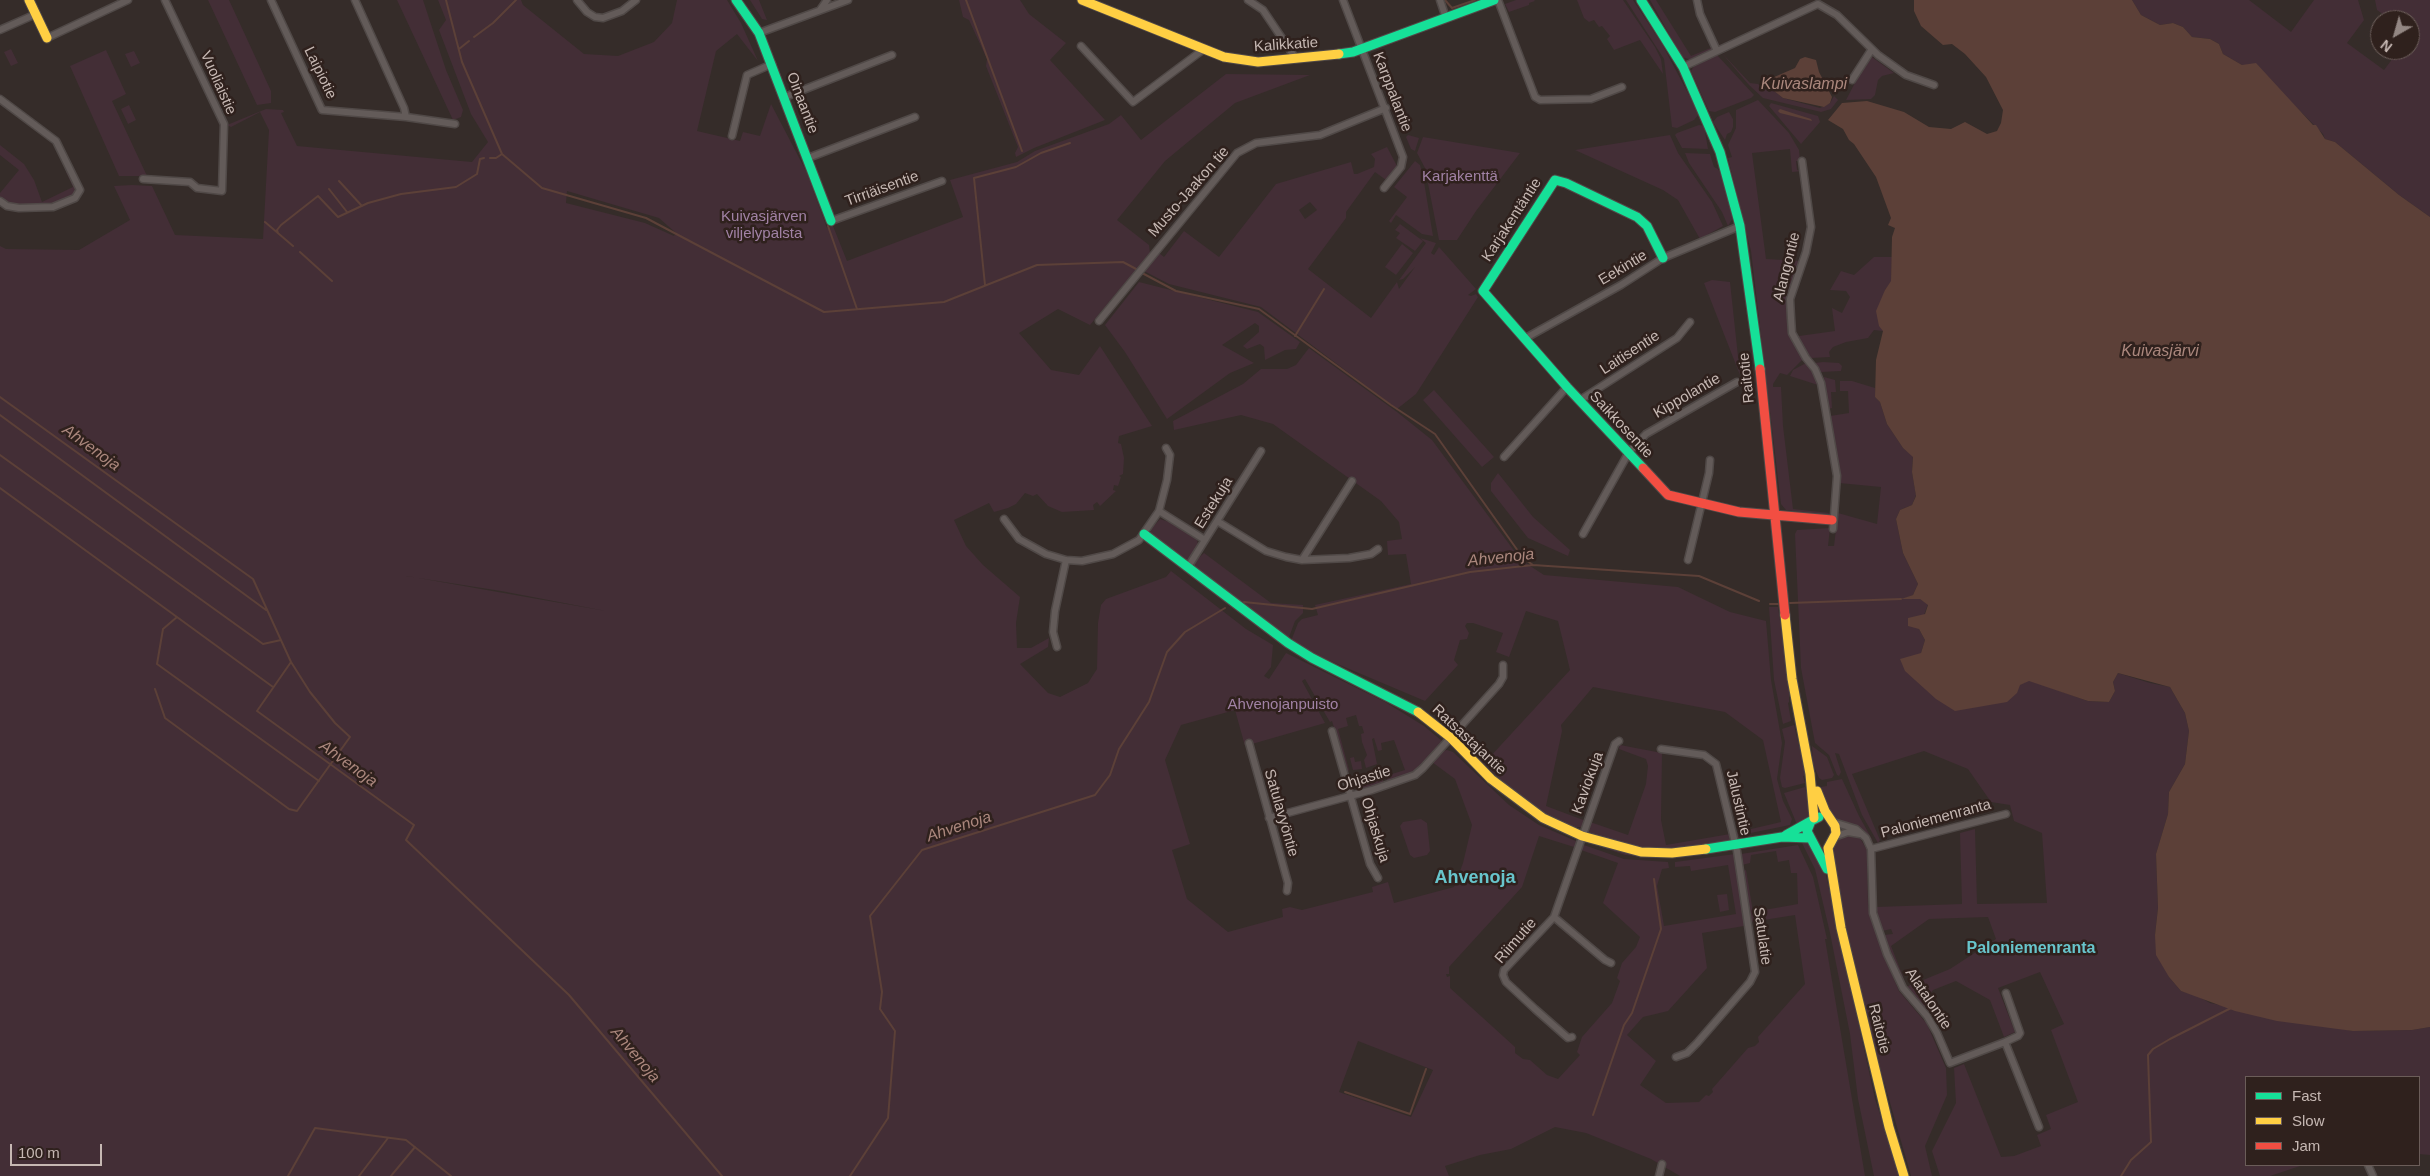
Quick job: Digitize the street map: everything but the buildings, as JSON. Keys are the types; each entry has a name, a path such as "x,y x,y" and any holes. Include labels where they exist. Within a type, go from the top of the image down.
{"street":[{"path":"29,0 47,38 128,0"},
{"name":"Vuoliaistie","path":"143,179 190,182 197,188 222,191 224,124 165,0"},
{"name":"Laipiotie","path":"271,0 322,110 406,116 455,124"},
{"path":"355,0 406,116"},
{"path":"577,0 587,12 595,17 603,18 622,11 636,0"},
{"name":"Oinaantie","path":"736,0 759,33 786,97 831,221"},
{"path":"820,11 827,0"},
{"path":"759,33 848,0"},
{"name":"Kalikkatie","path":"1082,0 1239,61 1296,59 1363,49 1494,0"},
{"path":"1248,0 1263,10 1296,59"},
{"name":"Karppalantie","path":"1343,0 1386,108 1404,160 1401,167 1384,188"},
{"path":"1440,0 1446,18"},
{"path":"1498,0 1535,97 1540,100 1591,99 1622,87"},
{"name":"Raitotie","path":"1641,0 1683,67 1707,118 1720,152 1740,226 1755,323 1792,679 1810,774 1815,812 1812,820"},
{"path":"1697,0 1700,14 1717,51"},
{"path":"1683,67 1815,2 1836,15 1872,49 1906,75 1934,85"},
{"path":"0,30 36,14"},
{"path":"1081,46 1133,102 1204,49"},
{"path":"1852,80 1872,49"},
{"path":"786,97 892,55"},
{"path":"732,136 747,75 772,64"},
{"path":"0,99 56,141 80,190 75,198 53,207 19,208 7,206 0,201"},
{"name":"Musto-Jaakon tie","path":"1098,321 1237,153 1256,143 1320,135 1386,108"},
{"path":"808,158 915,117"},
{"name":"Alangontie","path":"1775,516 1832,524 1837,476 1821,384 1815,369 1806,358 1792,333 1790,318 1790,300 1806,252 1811,227 1802,161"},
{"name":"Karjakentäntie","path":"1483,291 1555,180 1566,183 1637,218 1647,226 1663,258"},
{"name":"Tirriäisentie","path":"831,221 942,181"},
{"name":"Eekintie","path":"1524,339 1621,285 1663,258 1740,226"},
{"name":"Saikkosentie","path":"1483,291 1567,387 1668,495 1739,512 1775,516"},
{"name":"Laitisentie","path":"1580,400 1676,338 1690,322"},
{"name":"Kippolantie","path":"1583,534 1629,452 1646,434 1737,382"},
{"path":"1504,457 1567,387"},
{"path":"1004,519 1015,535 1028,545 1066,560 1082,560 1105,556 1139,540 1158,511 1167,480 1170,454 1166,448"},
{"name":"Estekuja","path":"1188,567 1261,452"},
{"path":"1688,560 1709,473 1710,460"},
{"path":"1302,560 1352,481"},
{"path":"1158,511 1205,540"},
{"path":"1217,521 1266,551 1302,560 1349,558 1371,554 1378,549"},
{"name":"Ratsastajantie","path":"1144,534 1288,643 1312,658 1424,715 1451,738 1491,780 1516,800 1543,818 1582,836 1642,852 1672,853 1736,846 1782,837 1811,840"},
{"path":"1057,647 1053,632 1054,611 1066,560"},
{"name":"Ohjastie","path":"1269,818 1351,796 1414,775 1423,768 1499,684 1503,676 1503,665"},
{"name":"Ohjaskuja","path":"1332,731 1370,864 1378,878"},
{"name":"Kaviokuja","path":"1582,836 1615,744 1619,741"},
{"name":"Satulavyöntie","path":"1249,742 1288,882 1287,891"},
{"name":"Jalustintie","path":"1661,749 1704,755 1716,764 1736,846"},
{"name":"Raitotie","path":"1810,774 1825,811 1832,821"},
{"name":"Paloniemenranta","path":"1871,849 2006,814"},
{"path":"1861,834 1848,832 1823,844 1811,840 1807,831 1812,820 1824,816 1832,821 1853,827 1861,834 1871,849"},
{"name":"Ratsastajantie","path":"1782,837 1812,820"},
{"path":"1832,821 1836,829 1833,838"},
{"name":"Riimutie","path":"1572,1037 1568,1038 1535,1009 1506,982 1502,975 1504,970 1554,917 1582,836"},
{"name":"Raitotie","path":"1833,838 1828,848 1841,928 1889,1127 1904,1176"},
{"name":"Raitotie","path":"1811,840 1819,852 1833,886"},
{"name":"Satulatie","path":"1676,1057 1687,1053 1697,1043 1750,982 1755,972 1736,846"},
{"name":"Alatalontie","path":"1871,849 1873,913 1887,954 1900,983 1937,1033 1950,1063 2005,1042"},
{"path":"1554,917 1611,963"},
{"path":"2006,993 2020,1033 2005,1042 2039,1127"},
{"path":"1659,1176 1662,1164"}],"green space":[{"path":"208,0 229,0 271,91 271,103 257,105"},
{"path":"397,0 423,0 446,70 463,110 461,117 453,120"},
{"path":"438,0 521,0 523,5 584,54 618,56 654,42 672,23 677,0 727,0 741,23 758,61 737,34 716,51 697,131 740,141 743,132 760,136 771,104 806,171 827,228 833,226 847,261 963,217 950,180 1017,162 1035,151 1109,124 1121,115 1141,140 1226,74 1310,75 1235,103 1165,161 1117,220 1149,245 1150,253 1090,325 1058,309 1019,333 1051,370 1079,375 1100,346 1152,426 1119,436 1118,443 1121,444 1124,458 1123,474 1119,476 1121,477 1118,486 1114,485 1113,490 1116,491 1100,506 1097,502 1093,505 1094,510 1062,512 1048,506 1037,494 1033,496 1025,493 1016,504 1008,508 994,512 989,503 954,520 966,546 983,565 1020,597 1016,623 1017,648 1031,648 1049,638 1048,647 1020,664 1048,693 1060,697 1088,683 1097,669 1098,623 1101,605 1106,599 1166,577 1171,571 1246,629 1273,645 1271,667 1264,676 1269,679 1286,653 1385,702 1424,726 1442,741 1413,773 1388,782 1384,772 1390,770 1392,774 1405,770 1394,740 1381,743 1382,750 1378,751 1374,738 1372,739 1377,764 1366,768 1364,760 1367,755 1362,742 1361,734 1364,733 1362,726 1359,726 1356,715 1346,718 1348,726 1338,729 1348,772 1332,721 1330,722 1305,679 1302,681 1325,723 1245,746 1235,710 1181,725 1165,760 1190,844 1172,850 1187,899 1228,932 1283,917 1282,909 1290,907 1302,910 1373,892 1372,887 1388,882 1394,903 1454,887 1463,863 1472,825 1455,779 1432,762 1442,751 1453,752 1509,805 1539,825 1578,842 1571,863 1569,862 1574,847 1539,836 1522,887 1449,967 1449,974 1446,974 1447,977 1450,976 1450,988 1515,1047 1515,1053 1523,1059 1530,1060 1547,1075 1558,1079 1580,1055 1577,1052 1582,1037 1612,1003 1620,981 1617,978 1622,963 1636,947 1640,937 1603,903 1618,863 1581,850 1584,845 1624,859 1668,862 1669,868 1662,869 1657,886 1664,926 1736,914 1728,865 1691,871 1690,866 1675,867 1675,862 1735,854 1744,926 1702,933 1707,968 1668,1011 1643,1017 1627,1035 1656,1061 1640,1085 1666,1103 1699,1102 1706,1095 1709,1096 1713,1092 1712,1089 1748,1048 1755,1046 1759,1042 1758,1037 1805,984 1795,915 1751,922 1743,871 1746,870 1753,912 1798,904 1797,873 1791,873 1789,860 1778,862 1776,851 1751,855 1750,863 1742,865 1741,854 1798,845 1813,877 1827,939 1825,939 1865,1176 1680,1176 1651,1159 1586,1133 1555,1127 1511,1149 1480,1155 1445,1166 1449,1176 0,1176 0,246 6,249 79,250 130,220 114,186 132,185 152,186 175,235 263,239 269,130 260,112 231,127 227,125 266,109 283,110 284,112 281,113 297,146 472,162 488,142 471,114 439,30 446,20","holes":["567,191 659,218 676,233 674,236 645,223 566,203","416,578 501,591 606,611","1358,1041 1433,1070 1411,1117 1339,1092"]},
{"path":"750,0 759,0 767,20 762,19"},
{"path":"959,0 1020,0 1029,14 1066,43 1050,60 1105,120 1016,157 1015,153 1018,147 986,66 987,59 969,20 963,17"},
{"path":"1516,0 1535,1 1509,12 1505,4"},
{"path":"1577,0 1623,0 1655,47 1661,59 1663,74 1640,40 1614,50 1607,39 1610,36 1594,20 1589,22 1584,18"},
{"path":"1626,0 1633,0 1662,44 1699,114 1694,120 1677,128 1672,127 1664,59"},
{"path":"1650,0 1656,0 1691,56 1713,47 1712,50 1692,60 1682,57"},
{"path":"2132,0 2249,0 2291,32 2314,0 2358,0 2364,20 2347,43 2384,70 2392,60 2420,60 2420,10 2377,10 2375,0 2430,0 2430,217 2399,195 2335,142 2325,139 2323,134 2292,103 2242,65 2223,54 2219,44 2210,39 2192,37 2183,27 2173,23 2160,25 2141,15"},
{"path":"11,49 18,63 11,66 4,52"},
{"path":"106,50 126,94 112,101 147,176 119,176 70,66"},
{"path":"134,51 140,63 131,67 125,54"},
{"path":"1721,52 1750,83 1758,84 1769,92 1773,90 1783,98 1820,108 1830,103 1834,96 1838,100 1831,109 1821,112 1763,98 1749,85"},
{"path":"1717,55 1754,95 1751,98 1715,112 1709,111 1691,71 1695,64"},
{"path":"1872,57 1894,73 1882,76 1878,80 1875,95 1871,99 1846,100 1857,79"},
{"path":"1758,100 1789,133 1799,150 1800,161 1796,161 1797,170 1802,171 1792,172 1790,149 1752,153 1766,259 1800,261 1790,291 1786,293 1789,294 1788,317 1791,333 1803,359 1787,375 1780,373 1773,384 1773,387 1781,387 1783,426 1793,509 1830,513 1824,516 1786,510 1781,504 1751,251 1728,158 1732,157 1728,145 1736,128 1736,110"},
{"path":"1771,103 1818,116 1820,122 1801,144 1769,106"},
{"path":"129,105 136,120 128,124 121,109"},
{"path":"1729,112 1733,119 1733,127 1725,140 1713,122 1717,117"},
{"path":"1699,125 1704,126 1708,149 1682,148 1675,135"},
{"path":"1408,135 1419,138 1415,151 1411,149 1406,137"},
{"path":"1670,135 1678,153 1712,202 1723,226 1700,239 1678,200 1663,190 1575,150"},
{"name":"Karjakenttä","path":"1423,137 1520,153 1476,211 1457,240 1439,240 1425,168 1417,153"},
{"path":"0,145 24,164 34,180 42,202 73,187 66,172 68,171 77,190 73,196 53,204 16,206 5,201 0,197 0,193 19,170 0,155"},
{"path":"1387,147 1397,166 1386,180 1375,172 1346,212 1346,218 1308,269 1371,318 1397,282 1399,289 1415,267 1403,279 1399,280 1426,243 1420,238 1436,243 1431,253 1434,255 1439,247 1476,289 1468,295 1476,294 1478,297 1416,394 1397,409 1261,307 1169,284 1144,271 1159,253 1164,257 1184,231 1219,257 1276,184 1351,162 1354,174 1357,174 1374,167 1375,159 1371,154","holes":["1310,202 1317,210 1305,219 1299,210"]},
{"path":"1685,153 1710,154 1714,167 1718,169 1725,183 1733,218 1728,226 1722,212 1689,163"},
{"path":"1415,161 1420,165 1423,176 1433,236 1422,234 1396,215 1391,223 1389,221 1407,197 1394,187"},
{"path":"1400,224 1423,241 1415,251 1396,238 1400,233 1395,230"},
{"path":"1402,244 1413,253 1396,275 1385,267"},
{"path":"1874,257 1892,257 1891,282 1885,290 1883,331 1874,330 1868,338 1846,342 1833,347 1829,352 1830,357 1811,358 1803,348 1799,336 1835,331 1832,308 1842,313 1850,297 1846,291 1830,290 1841,271 1854,275"},
{"path":"1712,280 1730,282 1740,375 1704,283"},
{"path":"1139,282 1258,312 1300,342 1296,349 1285,350 1265,360 1264,347 1260,344 1247,349 1243,346 1259,332 1259,326 1255,323 1222,345 1254,363 1230,373 1167,419 1125,352 1105,325"},
{"path":"1309,348 1432,440 1521,560 1544,575 1678,587 1730,612 1766,621 1771,680 1782,743 1777,779 1783,801 1792,819 1790,825 1736,836 1734,833 1781,822 1763,740 1725,712 1593,687 1561,725 1562,731 1546,806 1586,821 1584,825 1572,827 1542,812 1517,795 1462,743 1459,732 1489,758 1570,670 1558,621 1526,611 1509,657 1496,652 1503,633 1473,623 1467,623 1465,626 1469,633 1467,639 1460,640 1454,660 1458,665 1425,701 1309,652 1291,641 1298,623 1302,619 1318,615 1315,605 1411,584 1406,554 1388,555 1387,541 1402,539 1399,522 1381,501 1273,424 1241,415 1174,430 1173,421 1243,384 1261,369 1287,369 1296,365"},
{"path":"1806,363 1814,372 1818,385 1790,376 1793,370"},
{"path":"1815,363 1839,363 1842,366 1841,371 1821,372"},
{"path":"1824,377 1835,380 1836,392 1831,392 1832,408 1829,409 1827,409"},
{"path":"1840,381 1852,381 1875,388 1875,397 1880,402 1887,424 1903,448 1913,456 1912,472 1916,495 1912,505 1900,510 1896,519 1903,553 1918,584 1913,595 1903,599 1920,599 1928,604 1919,629 1925,640 1921,653 2019,685 2029,680 2088,701 2109,702 2115,691 2113,682 2118,673 2170,687 2185,713 2189,731 2185,764 2169,792 2168,814 2156,854 2158,908 2155,935 2169,977 2181,991 2196,995 2210,1003 2353,1031 2412,1030 2430,1027 2430,1155 2420,1154 2420,1076 2245,1076 2245,1166 2300,1166 2270,1176 1940,1176 1932,1151 1956,1103 1954,1068 1964,1064 2001,1157 2014,1156 2041,1146 2037,1135 2051,1129 2046,1115 2078,1102 2051,1030 2064,1024 2040,972 1998,988 2015,1032 2004,1037 1990,1000 1956,981 1933,990 1928,997 1933,1010 1929,1012 1906,987 1950,969 1996,939 1988,917 1929,919 1891,946 1903,979 1900,977 1884,935 1893,934 1891,929 1882,931 1876,907 1962,904 1960,833 1975,829 1977,904 2047,903 2042,833 2014,821 2010,805 1991,802 1968,769 1924,751 1852,774 1880,840 1878,843 1862,815 1839,754 1835,753 1841,772 1839,776 1829,755 1815,743 1801,668 1795,534 1797,530 1830,528 1828,546 1834,546 1838,513 1877,524 1881,487 1839,483 1840,473 1830,416 1849,413 1848,391 1840,391"},
{"path":"1434,390 1494,457 1482,467 1423,400"},
{"path":"1498,473 1533,517 1570,550 1568,556 1528,538 1491,491 1491,483"},
{"path":"1160,519 1175,524 1197,539 1198,546 1188,560 1155,538 1151,533 1151,529"},
{"path":"1204,553 1271,603 1303,605 1303,613 1295,621 1288,640 1191,565"},
{"path":"1769,607 1778,607 1789,681 1788,703 1791,721 1783,724 1774,680"},
{"path":"1794,725 1806,775 1803,776 1805,783 1785,788 1782,787 1780,778 1785,742 1782,729"},
{"path":"1620,745 1662,753 1661,820 1666,845 1730,834 1729,842 1671,850 1642,849 1600,838 1589,832 1590,822 1628,835 1646,784 1648,766 1646,759 1619,749"},
{"path":"1812,746 1827,757 1834,775 1832,778 1822,780 1819,778 1813,764"},
{"path":"1354,757 1355,762 1361,761 1362,769 1353,770 1350,758"},
{"path":"1380,771 1384,784 1359,791 1350,784 1348,779 1353,778 1356,786 1380,779 1378,772"},
{"path":"1842,779 1873,841 1858,827 1836,819 1828,811 1821,787 1827,786 1827,782"},
{"path":"1805,787 1807,795 1810,794 1810,817 1798,827 1784,793"},
{"path":"1421,819 1427,823 1430,851 1427,855 1414,858 1410,855 1400,826 1403,822"},
{"path":"1854,835 1860,838 1867,850 1868,905 1884,956 1899,991 1927,1024 1946,1068 1947,1095 1925,1146 1932,1176 1911,1176 1863,1008 1845,926 1832,846 1840,837"},
{"path":"1800,839 1808,842 1825,871 1875,1099 1900,1176 1874,1176 1858,1099 1850,1034 1830,933 1815,869"},
{"path":"1587,842 1668,856 1668,858 1625,855"},
{"path":"1727,894 1729,910 1720,912 1717,895"}],"water":[{"name":"Kuivasjärvi","path":"1914,0 2132,0 2141,15 2160,25 2173,23 2183,27 2192,37 2210,39 2219,44 2223,54 2242,65 2256,63 2313,125 2316,125 2325,139 2335,142 2399,195 2430,217 2430,1027 2412,1030 2353,1031 2277,1021 2235,1011 2181,991 2169,977 2156,955 2155,935 2158,908 2156,854 2168,814 2169,792 2185,764 2189,731 2185,713 2170,687 2118,673 2113,682 2115,691 2109,702 2088,701 2029,681 2020,685 2017,693 2007,702 1955,711 1936,699 1905,671 1900,659 1921,653 1925,640 1919,629 1908,626 1908,618 1925,614 1928,605 1920,599 1901,599 1913,595 1918,584 1903,553 1896,519 1900,510 1912,505 1916,496 1912,472 1913,457 1903,448 1887,424 1880,402 1875,397 1876,360 1883,331 1879,326 1876,311 1891,281 1892,237 1895,228 1888,225 1891,218 1876,177 1843,129 1828,120 1842,103 1867,101 1904,112 1929,127 1951,129 1965,122 1987,134 1997,131 2001,123 2003,110 1986,77 1965,54 1952,44 1943,45 1921,26 1914,11"},
{"name":"Kuivaslampi","path":"1805,57 1816,60 1819,72 1832,97 1830,103 1824,107 1783,98 1774,91 1771,84 1772,78 1795,68 1800,59"},
{"path":"1780,109 1811,119 1812,121 1780,113 1778,111"}],"waterway":[{"path":"446,0 462,62 502,154 542,188 646,218 824,312 944,302 1037,265 1123,262 1138,270"},
{"path":"474,37 493,23 516,0"},
{"path":"966,0 1022,151"},
{"path":"1445,0 1452,8 1475,0"},
{"path":"459,49 469,41"},
{"path":"985,285 974,178 1016,167 1041,153 1070,143"},
{"path":"490,158 496,158 502,154"},
{"path":"278,233 277,230 281,225 318,196 338,217 368,203 401,194 456,187 477,174 480,159 484,158"},
{"path":"339,181 362,206"},
{"path":"329,189 347,212"},
{"path":"265,222 293,246"},
{"path":"828,226 857,309"},
{"path":"300,252 332,281"},
{"path":"1142,273 1176,291 1259,309 1391,405 1435,434 1523,558 1533,565"},
{"path":"1295,336 1324,289"},
{"name":"Ahvenoja","path":"0,397 253,579 291,662 257,711 414,825 406,840 569,995 722,1176"},
{"path":"0,415 266,610"},
{"path":"0,455 263,644 281,640"},
{"path":"0,488 273,687"},
{"name":"Ahvenoja","path":"1244,602 1312,609 1470,572 1533,565 1699,576 1759,601"},
{"name":"Ahvenoja","path":"1790,603 1901,599"},
{"name":"Ahvenoja","path":"1770,604 1778,604"},
{"name":"Ahvenoja","path":"850,1176 888,1118 895,1031 880,1009 882,992 870,916 922,850 1095,795 1110,775 1119,749 1149,702 1167,652 1185,632 1225,608"},
{"path":"177,617 163,629 157,664 319,781"},
{"path":"155,689 165,718 289,809 297,811 350,737 335,723 310,692 291,662"},
{"path":"1593,1115 1624,1025 1632,1013 1661,929 1654,879"},
{"path":"2121,1176 2131,1160 2151,1142 2148,1055 2153,1049 2170,1039 2231,1008"},
{"path":"1345,1092 1410,1114 1426,1069"},
{"path":"288,1176 315,1128 406,1140 451,1176"},
{"path":"359,1176 388,1138"},
{"path":"391,1176 415,1147"}],"traffic: fast":[{"path":"736,0 759,33 831,221"},
{"path":"1339,54 1353,52 1494,0"},
{"path":"1641,0 1683,67 1720,152 1740,226 1760,369"},
{"path":"1643,468 1567,387 1483,291 1555,180 1566,183 1637,217 1647,226 1663,258"},
{"path":"1144,534 1288,643 1312,658 1418,712"},
{"path":"1819,817 1811,821 1807,831 1827,869"},
{"path":"1786,835 1811,821"},
{"path":"1706,849 1782,837 1810,838"}],"traffic: slow":[{"path":"29,0 47,38"},
{"path":"1082,0 1224,57 1258,62 1339,54"},
{"path":"1785,615 1792,679 1810,774 1814,818"},
{"path":"1418,712 1451,738 1491,779 1543,818 1582,836 1641,852 1672,853 1706,849"},
{"path":"1817,791 1825,811 1835,826 1836,833 1828,848 1841,928 1889,1127 1904,1176"}],"traffic: jam":[{"path":"1760,369 1785,615"},
{"path":"1643,468 1668,495 1739,512 1832,520"}],"district":[{"name":"Ahvenoja","path":"1475,878"},
{"name":"Paloniemenranta","path":"2031,949"}],"park label":[{"name":"Kuivasjärven viljelypalsta","path":"764,226"},
{"name":"Ahvenojanpuisto","path":"1283,705"}]}
